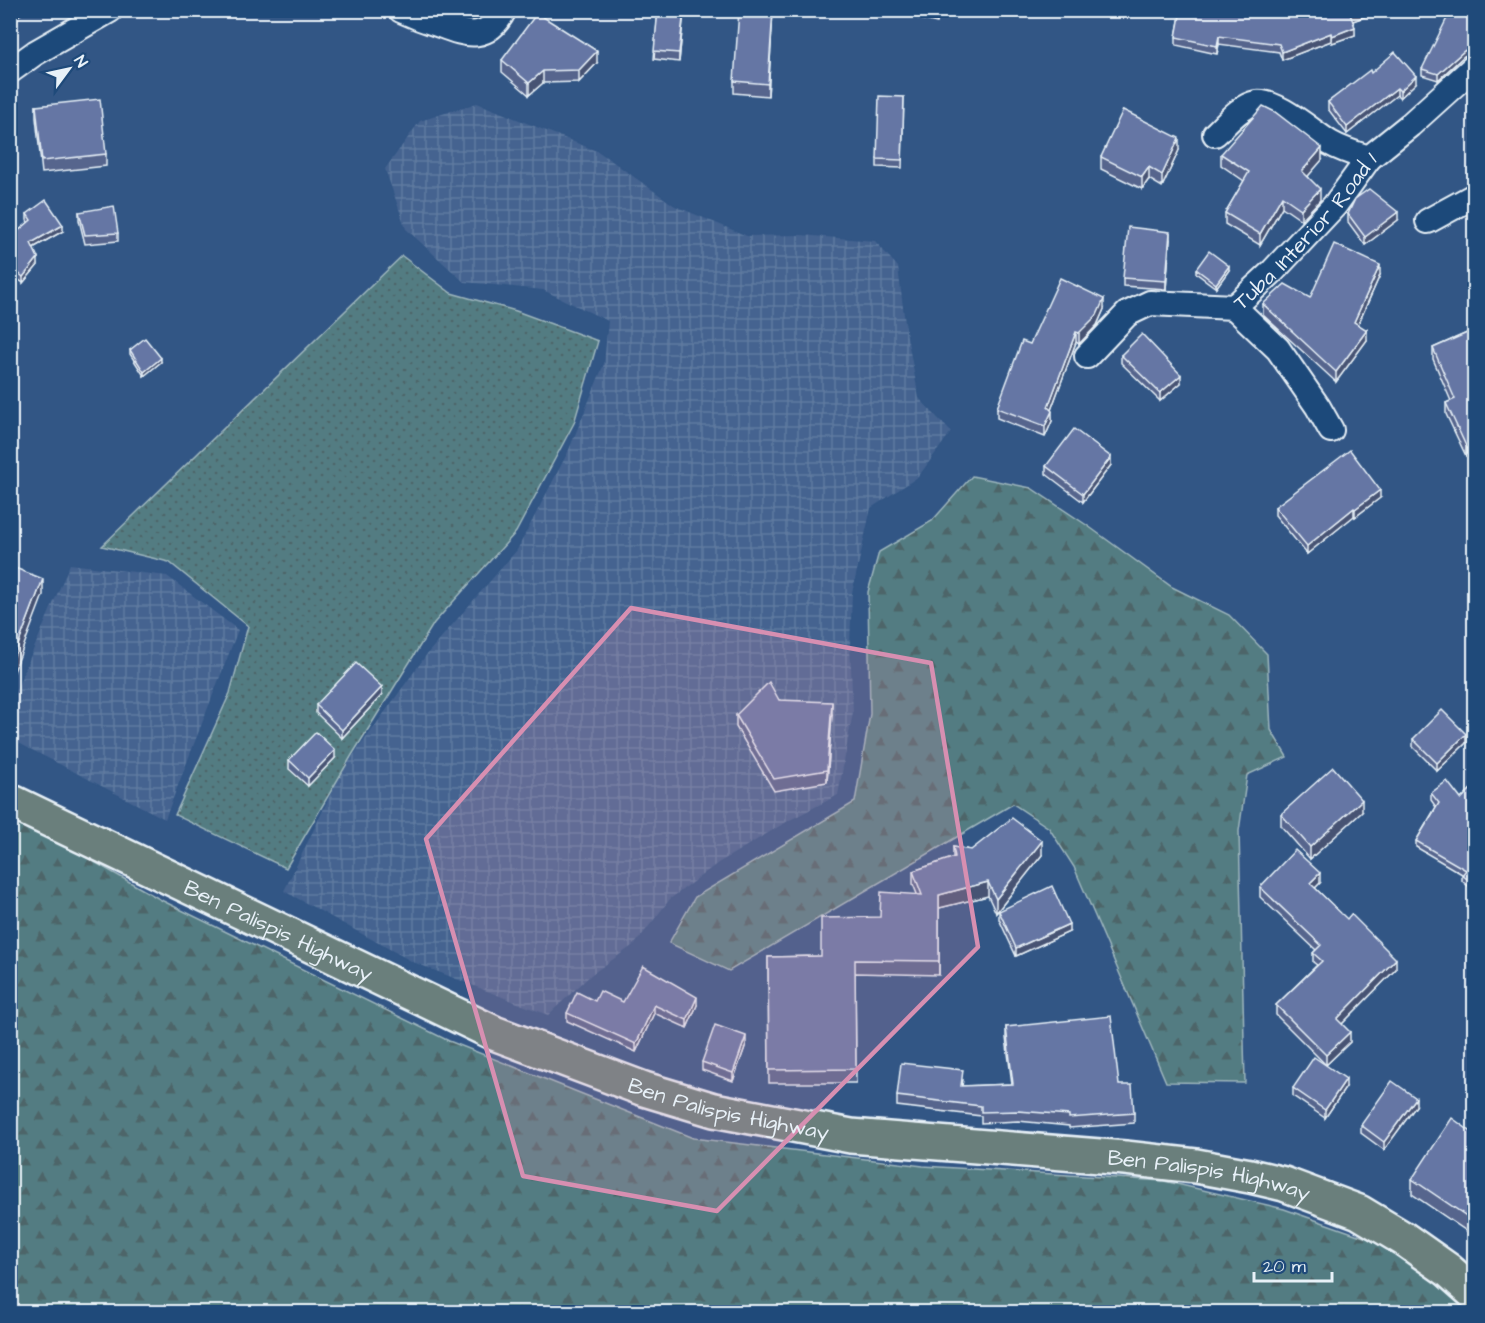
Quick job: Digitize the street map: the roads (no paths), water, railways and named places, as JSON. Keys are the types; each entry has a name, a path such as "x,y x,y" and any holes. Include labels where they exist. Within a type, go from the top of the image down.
{"main road":[{"name":"Ben Palispis Highway","path":"10,801 494,1033 645,1089 714,1110 851,1136 1137,1159 1196,1166 1273,1181 1359,1212 1404,1239 1448,1270 1474,1293"}],"street":[{"path":"10,71 35,53 110,10"},
{"path":"401,10 460,33 475,34 488,30 496,24 504,10"},
{"name":"Tuba Interior Road 1","path":"1087,356 1127,314 1150,303 1234,308 1335,206 1369,158 1410,125 1474,67"},
{"path":"1215,134 1248,106 1266,103 1284,112 1331,144 1369,158"},
{"path":"1428,221 1474,196"},
{"path":"1234,308 1278,349 1331,430"}]}
